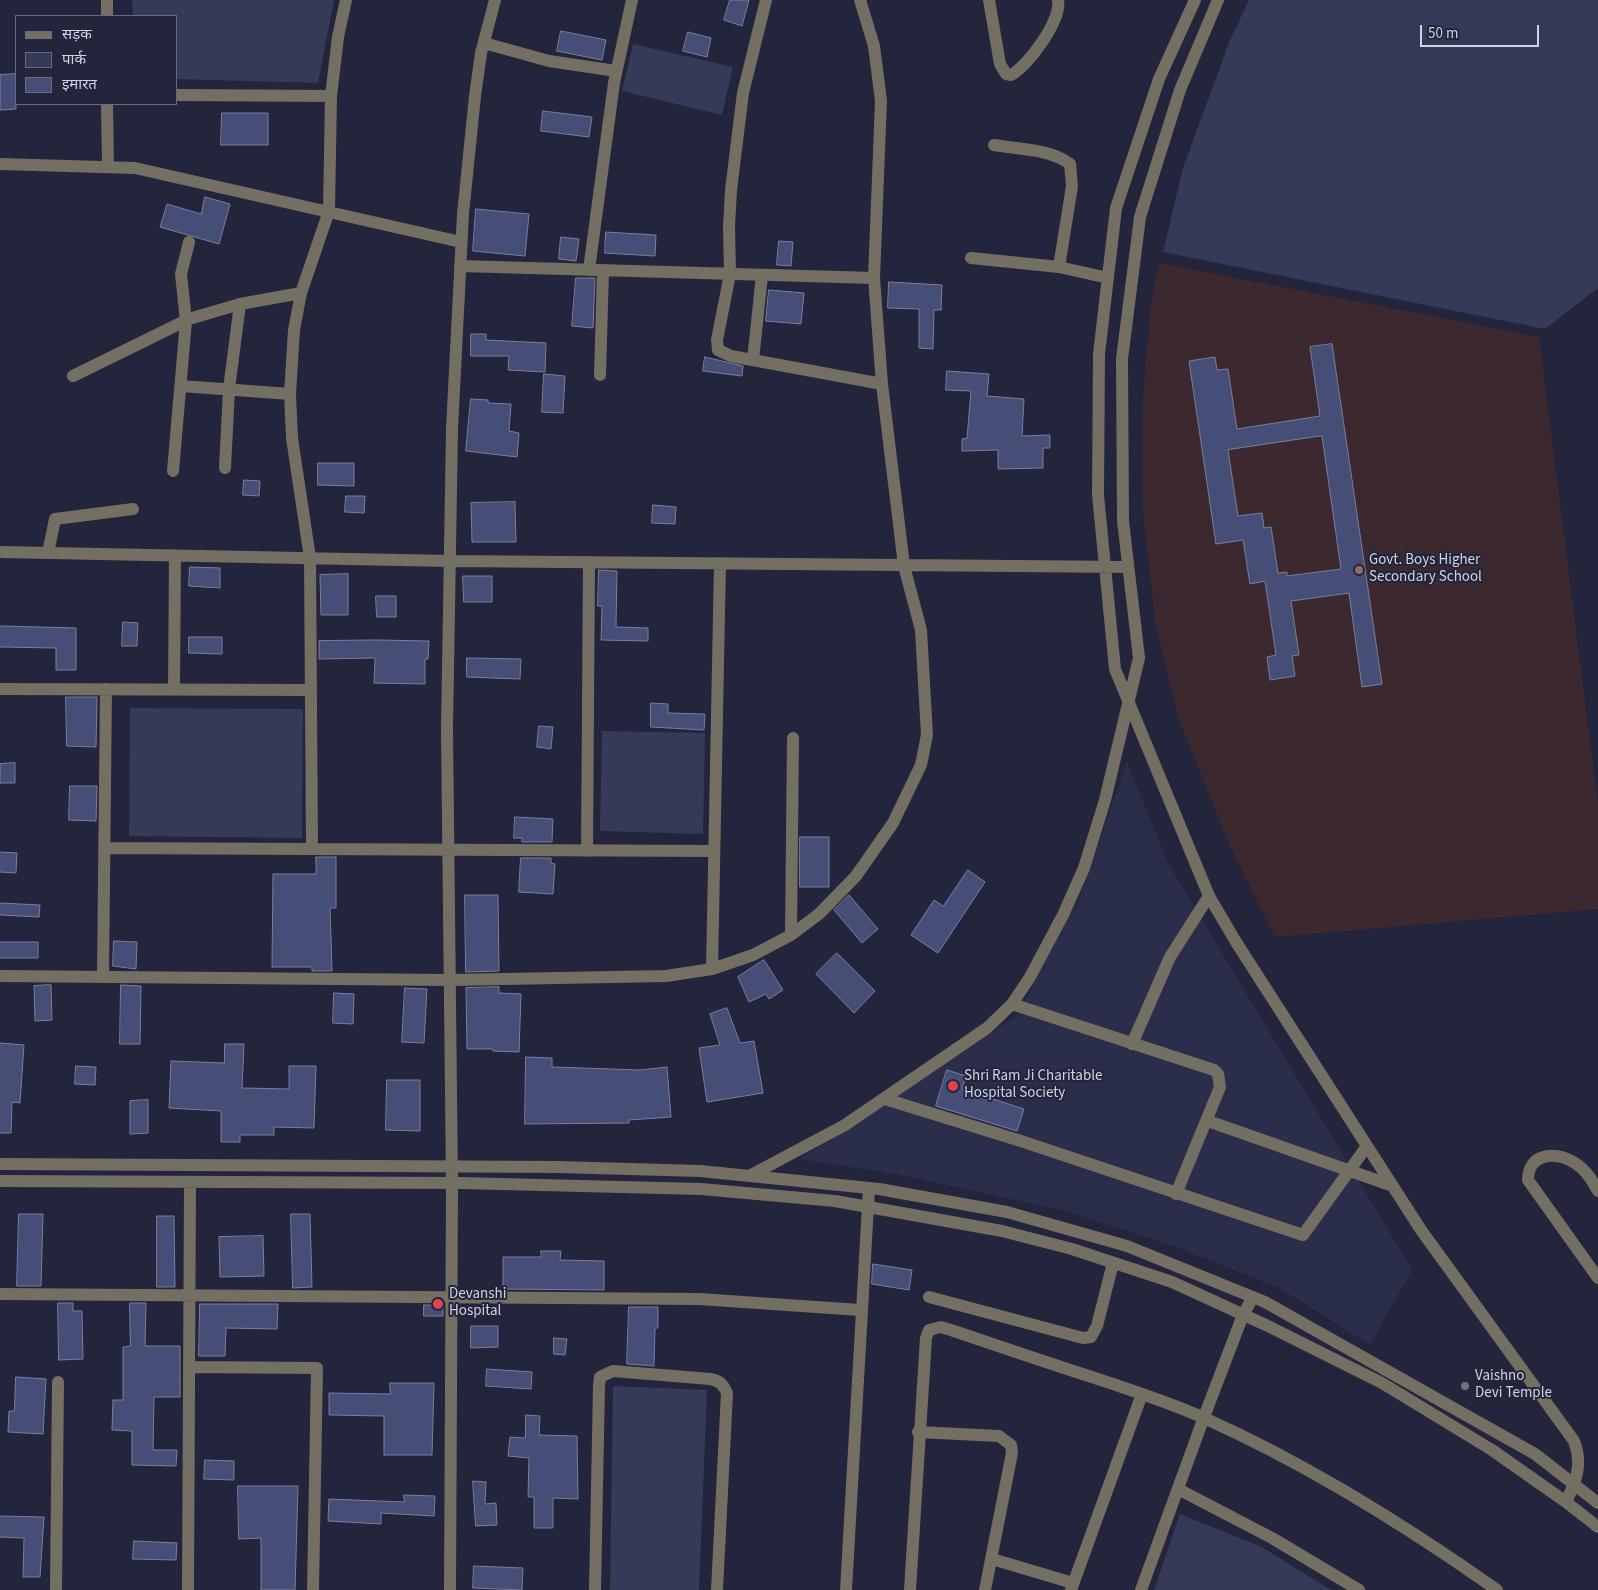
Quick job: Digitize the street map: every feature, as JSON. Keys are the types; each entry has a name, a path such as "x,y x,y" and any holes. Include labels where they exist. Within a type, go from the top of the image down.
{"street":[{"path":"107,0 107,15"},
{"path":"312,849 310,558 292,438 290,394 294,330 301,293 329,211 332,96 338,37 346,0"},
{"path":"450,1590 452,1166 447,729 452,429 460,266 475,96 484,43 495,0"},
{"path":"589,270 616,71 632,0"},
{"path":"766,0 743,93 729,227 730,274 717,340 718,350 730,356 882,384"},
{"path":"0,976 450,980 666,976 712,969 753,955 791,935 819,914 856,876 893,824 921,765 927,735 921,630 904,566 882,384 874,278 881,100 874,46 860,0"},
{"path":"990,0 1000,64 1006,74 1012,75 1029,60 1045,37 1057,12 1058,0"},
{"path":"723,1191 845,1125 885,1100 975,1037 1012,1004 1030,977 1063,915 1084,868 1105,800 1128,707 1139,658 1123,521 1122,359 1140,217 1180,90 1216,5 1195,0 1159,79 1116,208 1099,354 1098,495 1114,669 1128,707 1140,729 1209,896 1236,942 1421,1230 1574,1441 1580,1465 1566,1502"},
{"path":"484,43 549,61 616,71"},
{"path":"178,95 332,96"},
{"path":"107,105 108,167"},
{"path":"994,145 1052,155 1062,158 1070,164 1072,186 1059,268"},
{"path":"0,164 108,167 154,172 462,242"},
{"path":"173,471 186,321 181,274 188,242"},
{"path":"972,258 1059,268 1108,278"},
{"path":"460,266 874,278"},
{"path":"600,375 603,270"},
{"path":"753,360 762,275"},
{"path":"73,376 186,321 240,304 301,293"},
{"path":"225,468 229,389 240,304"},
{"path":"181,386 290,394"},
{"path":"48,553 58,518 133,509"},
{"path":"0,552 450,561 904,566 1127,566"},
{"path":"174,556 174,689"},
{"path":"588,851 589,562"},
{"path":"712,969 720,563"},
{"path":"0,688 311,690"},
{"path":"103,977 106,689"},
{"path":"791,935 793,738"},
{"path":"104,848 714,851"},
{"path":"1132,1044 1170,957 1209,896"},
{"path":"1012,1004 1214,1070 1218,1074 1220,1086 1208,1121 1176,1194"},
{"path":"885,1100 1024,1142 1303,1235 1367,1146"},
{"path":"1208,1121 1393,1186"},
{"path":"1598,1191 1588,1175 1575,1164 1552,1154 1536,1160 1528,1171 1528,1180 1598,1278"},
{"path":"0,1164 452,1166 700,1171 869,1188 1007,1212 1127,1246 1253,1297 1535,1454 1598,1503"},
{"path":"0,1181 452,1184 723,1191 835,1201 1002,1231 1072,1249 1172,1282 1382,1382 1492,1450 1598,1527"},
{"path":"188,1590 190,1183"},
{"path":"846,1590 860,1310 869,1188"},
{"path":"930,1296 1083,1338 1090,1337 1097,1326 1113,1263"},
{"path":"0,1294 699,1299 860,1310"},
{"path":"1141,1590 1204,1417 1243,1315 1253,1297"},
{"path":"910,1590 918,1432 926,1338 929,1330 934,1327 951,1330 1142,1394 1204,1417 1287,1459 1366,1504 1410,1531 1496,1590"},
{"path":"190,1367 317,1368 313,1590"},
{"path":"595,1590 599,1386 600,1377 613,1371 710,1379 719,1381 724,1385 727,1393 717,1590"},
{"path":"56,1590 58,1382"},
{"path":"992,1559 1072,1587 1142,1394"},
{"path":"918,1432 999,1436 1011,1445 1012,1453 985,1590"},
{"path":"1178,1489 1272,1538 1359,1590"}],"shaded area":[{"name":"Govt. Boys Higher Secondary School","path":"1159,263 1539,337 1598,804 1598,909 1275,937 1229,844 1178,717 1156,626 1143,514 1143,398 1150,311"},
{"path":"1127,762 1168,863 1412,1270 1370,1345 1278,1287 1173,1246 1065,1211 901,1175 799,1159 887,1104 1016,1016 1079,899"}],"green space":[{"path":"132,0 334,0 318,83 178,79 178,15 133,15"},
{"path":"1249,0 1598,0 1598,288 1545,329 1163,252 1183,168 1230,40"},
{"path":"633,44 733,67 722,115 622,91"},
{"path":"130,708 303,709 302,838 129,836"},
{"path":"602,731 705,733 703,834 600,831"},
{"path":"613,1386 707,1390 699,1590 610,1590"},
{"path":"1180,1514 1260,1546 1331,1590 1154,1590"}],"building":[{"path":"730,0 749,0 742,26 724,20"},
{"path":"561,31 606,40 602,60 557,51"},
{"path":"688,32 711,38 707,57 683,51"},
{"path":"15,74 16,109 0,110 0,75"},
{"path":"543,111 592,117 589,137 541,131"},
{"path":"222,113 268,113 268,145 221,145"},
{"path":"205,197 230,204 219,244 160,227 167,204 201,214"},
{"path":"476,209 529,214 525,256 473,251"},
{"path":"606,232 656,235 655,256 605,253"},
{"path":"561,237 579,239 576,261 559,259"},
{"path":"779,241 793,242 791,266 777,265"},
{"path":"576,278 595,278 593,328 572,326"},
{"path":"889,282 942,285 941,310 934,310 933,349 919,348 919,309 888,308"},
{"path":"769,290 804,293 801,324 766,321"},
{"path":"471,334 486,334 486,340 546,343 545,372 508,370 509,356 471,356"},
{"path":"1332,344 1382,684 1362,687 1349,593 1291,601 1299,655 1292,656 1295,676 1270,680 1267,657 1276,655 1265,581 1250,584 1243,540 1216,544 1189,361 1215,357 1217,370 1228,369 1237,429 1320,416 1310,347","holes":["1322,436 1341,569 1287,576 1287,572 1278,573 1271,527 1264,528 1262,513 1238,516 1228,450"]},
{"path":"705,357 743,366 742,376 703,371"},
{"path":"947,371 989,374 987,396 1024,399 1022,436 1050,435 1050,448 1043,448 1043,468 998,469 998,450 962,451 962,439 967,438 971,391 946,390"},
{"path":"544,374 565,376 563,413 542,412"},
{"path":"471,399 488,400 488,403 511,404 509,431 519,433 517,457 466,451"},
{"path":"318,463 354,463 354,486 318,485"},
{"path":"244,480 260,481 259,496 243,495"},
{"path":"346,496 365,496 364,513 345,512"},
{"path":"515,502 516,542 472,542 471,503"},
{"path":"653,505 676,507 675,524 652,523"},
{"path":"190,567 220,568 220,588 189,586"},
{"path":"599,570 617,571 616,627 648,628 648,641 601,640 602,606 598,606"},
{"path":"348,574 348,615 321,615 320,575"},
{"path":"463,576 492,576 492,602 464,602"},
{"path":"376,596 396,596 396,617 377,617"},
{"path":"123,622 138,623 137,646 122,646"},
{"path":"0,626 76,628 76,670 56,670 56,648 0,647"},
{"path":"189,637 222,637 222,654 189,653"},
{"path":"319,641 429,641 428,659 425,659 425,684 374,683 375,658 319,659"},
{"path":"467,658 521,659 520,679 467,677"},
{"path":"66,697 97,697 96,747 67,746"},
{"path":"651,703 668,704 668,713 705,714 704,730 651,727"},
{"path":"539,726 553,727 551,749 537,747"},
{"path":"15,763 15,783 0,783 0,764"},
{"path":"70,786 97,786 96,821 69,820"},
{"path":"515,817 553,819 552,842 522,842 522,838 514,838"},
{"path":"800,837 829,837 829,887 800,887"},
{"path":"0,852 17,853 16,873 0,872"},
{"path":"316,857 336,857 336,908 330,908 332,971 312,971 312,967 272,967 273,874 316,874"},
{"path":"521,858 551,858 551,863 555,864 553,894 519,892"},
{"path":"968,870 985,882 938,953 911,935 934,900 943,906"},
{"path":"465,895 498,895 499,971 466,972"},
{"path":"849,895 878,929 862,943 834,910"},
{"path":"0,903 40,905 39,917 0,915"},
{"path":"114,941 137,942 136,969 113,966"},
{"path":"0,942 38,942 38,958 0,958"},
{"path":"837,953 875,991 854,1013 816,974"},
{"path":"764,960 783,990 769,999 766,994 749,1002 738,977"},
{"path":"51,985 52,1020 35,1021 34,986"},
{"path":"121,985 141,986 140,1044 120,1044"},
{"path":"499,987 499,993 521,994 519,1052 467,1049 466,988"},
{"path":"405,988 427,989 424,1043 402,1042"},
{"path":"334,993 354,994 353,1024 333,1023"},
{"path":"727,1008 740,1043 754,1041 763,1093 707,1102 699,1048 720,1045 710,1014"},
{"path":"0,1043 24,1045 20,1103 12,1102 11,1133 0,1133"},
{"path":"225,1044 244,1044 242,1088 289,1089 289,1066 316,1066 314,1128 274,1127 274,1135 240,1135 240,1142 221,1142 221,1111 169,1108 171,1061 224,1063"},
{"path":"526,1057 552,1058 552,1067 640,1070 667,1067 671,1117 629,1120 629,1123 525,1124"},
{"path":"76,1066 96,1067 95,1085 75,1084"},
{"path":"947,1070 966,1076 962,1089 1024,1109 1017,1131 936,1106"},
{"path":"387,1080 420,1080 420,1131 386,1130"},
{"path":"148,1100 148,1133 130,1134 130,1101"},
{"path":"19,1214 43,1214 41,1286 17,1286"},
{"path":"291,1214 310,1214 312,1287 293,1288"},
{"path":"157,1216 174,1216 175,1287 157,1287"},
{"path":"263,1236 264,1276 220,1277 219,1237"},
{"path":"541,1251 561,1251 560,1260 604,1261 604,1290 503,1289 503,1257 541,1257"},
{"path":"873,1264 912,1270 909,1290 872,1284"},
{"path":"58,1303 73,1303 73,1311 82,1311 83,1359 59,1360"},
{"path":"130,1303 146,1303 145,1346 180,1346 180,1397 154,1397 153,1450 177,1450 176,1466 132,1465 132,1431 112,1430 113,1400 123,1400 123,1347 130,1346"},
{"path":"200,1304 278,1304 277,1329 226,1328 225,1356 199,1356"},
{"path":"424,1305 443,1305 443,1316 424,1316"},
{"path":"629,1307 658,1307 658,1328 655,1328 654,1366 627,1364"},
{"path":"471,1326 498,1326 498,1347 471,1348"},
{"path":"554,1338 567,1339 565,1355 554,1354"},
{"path":"487,1369 532,1372 531,1389 486,1386"},
{"path":"16,1377 46,1379 43,1434 8,1432 9,1411 14,1411"},
{"path":"390,1383 434,1383 432,1455 384,1455 384,1416 329,1415 329,1393 390,1394"},
{"path":"526,1415 540,1416 539,1435 577,1436 578,1499 553,1498 553,1528 534,1528 534,1497 528,1497 529,1458 508,1456 510,1437 525,1438"},
{"path":"205,1460 234,1461 234,1480 204,1479"},
{"path":"473,1481 486,1482 485,1504 496,1503 497,1525 476,1526"},
{"path":"238,1486 298,1486 295,1590 261,1590 261,1538 239,1539"},
{"path":"404,1495 435,1496 434,1516 381,1513 381,1524 328,1521 329,1499 404,1502"},
{"path":"0,1516 44,1517 40,1577 23,1577 24,1538 0,1537"},
{"path":"134,1541 177,1543 176,1560 133,1559"},
{"path":"474,1566 523,1568 522,1590 473,1588"}],"place":[{"name":"Govt. Boys Higher Secondary School","path":"1359,570"},
{"name":"Shri Ram Ji Charitable Hospital Society","path":"953,1086"},
{"name":"Devanshi Hospital","path":"438,1304"},
{"name":"Vaishno Devi Temple","path":"1465,1386"}]}
